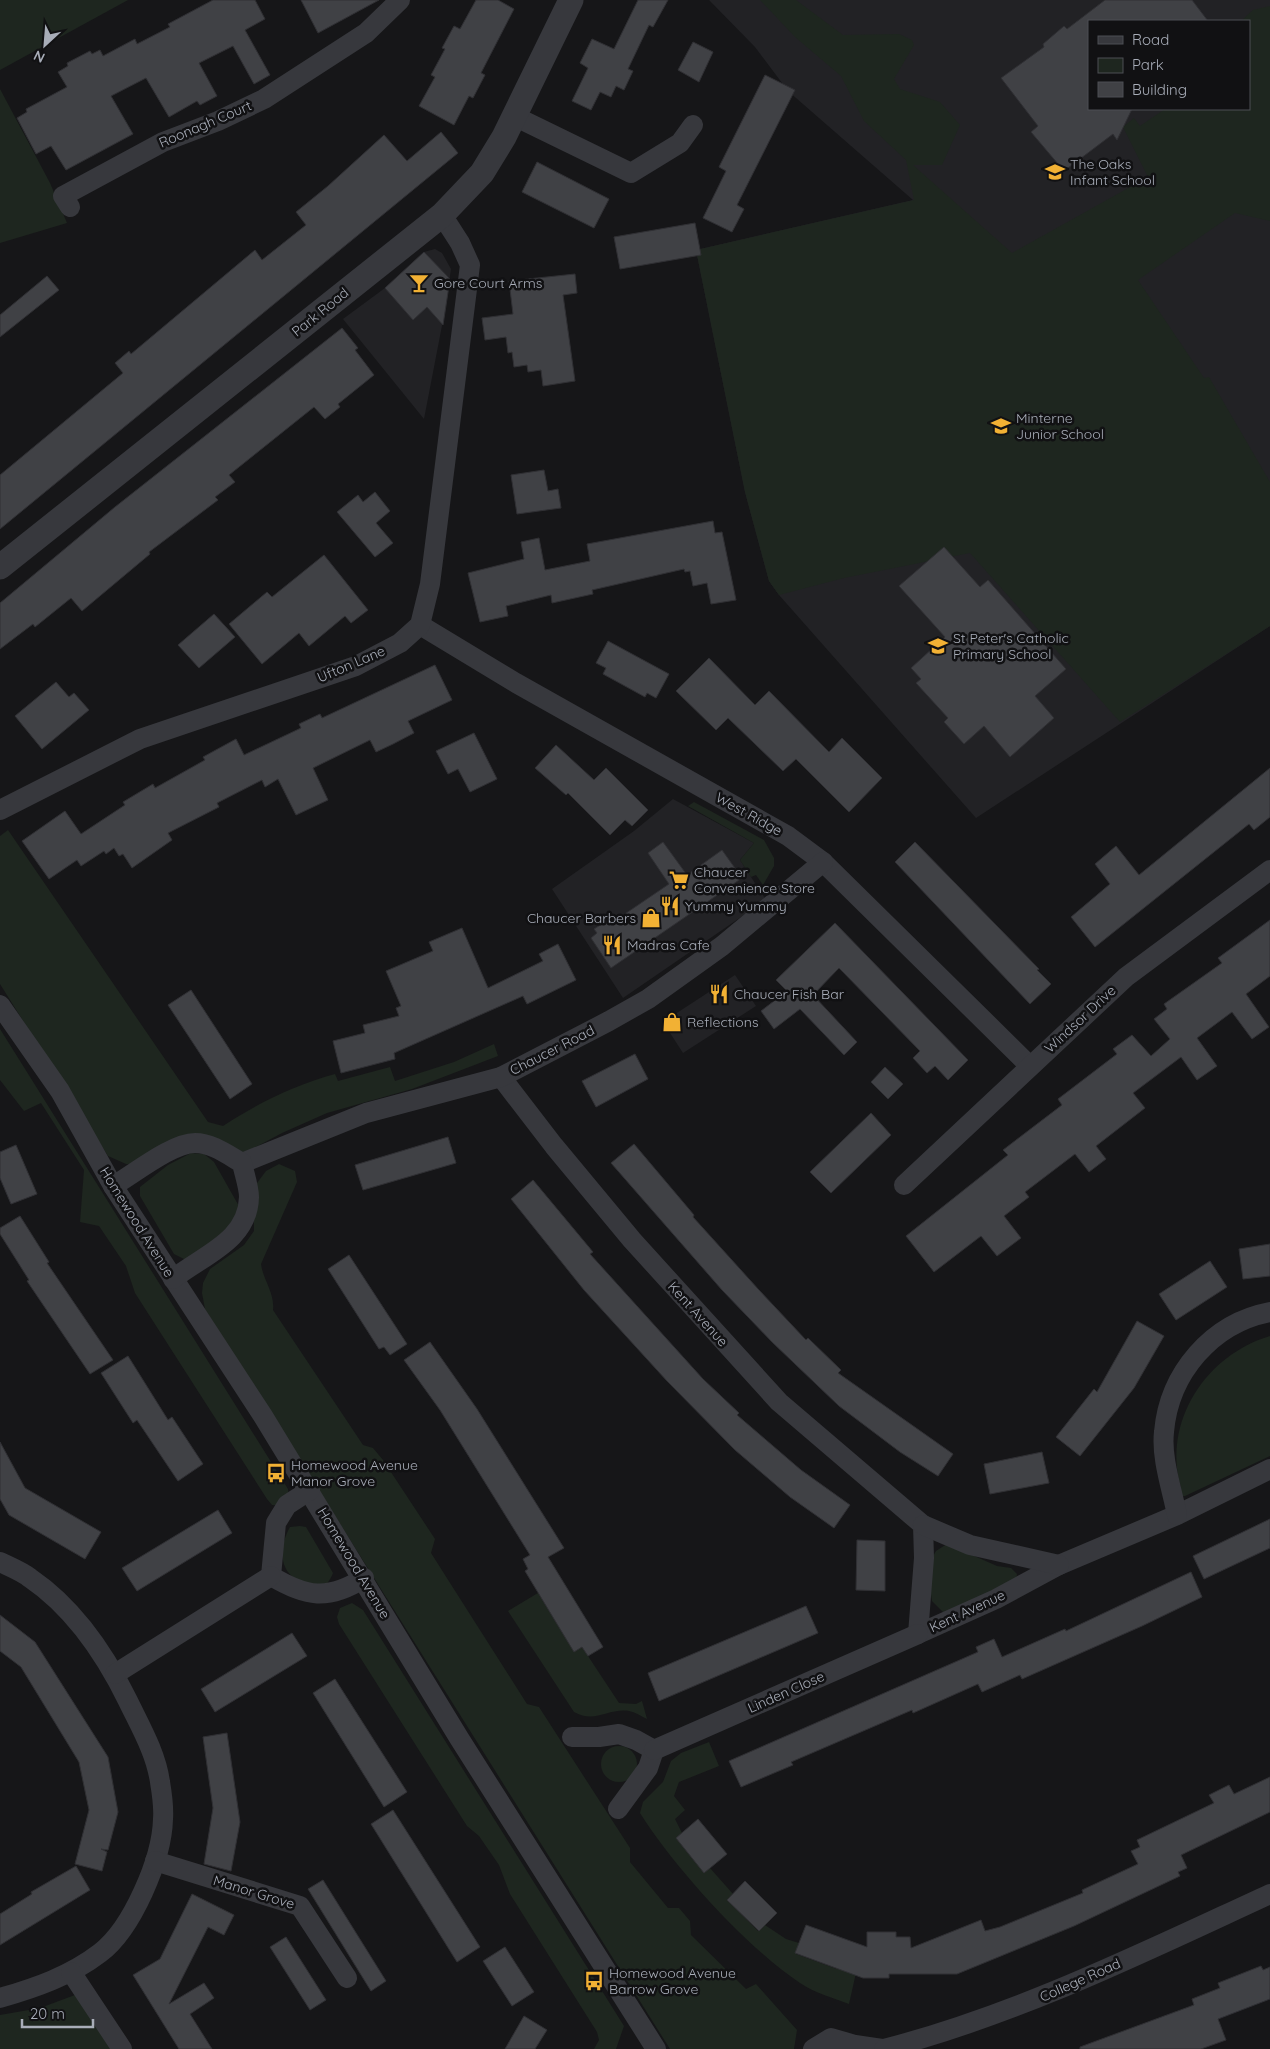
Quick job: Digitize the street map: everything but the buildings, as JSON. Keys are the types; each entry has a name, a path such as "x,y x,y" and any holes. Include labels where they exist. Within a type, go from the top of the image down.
{"street":[{"name":"Roonagh Court","path":"70,207 63,196 163,142 218,121 264,99 366,33 400,0"},
{"name":"Park Road","path":"0,567 442,215 482,173 514,116 571,0"},
{"path":"514,116 631,172 680,143 694,125"},
{"path":"420,625 430,584 470,265 460,243 442,215"},
{"name":"Ufton Lane","path":"0,810 140,739 356,666 400,643 420,625"},
{"name":"West Ridge","path":"420,625 516,683 788,836 823,862 1030,1066"},
{"name":"Chaucer Road","path":"242,1163 366,1113 501,1077 563,1042 609,1021 664,988 729,940 823,862"},
{"name":"Windsor Drive","path":"904,1185 1126,978 1270,870"},
{"name":"Homewood Avenue","path":"0,1005 60,1091 113,1186 310,1490 459,1738 651,2047"},
{"name":"Kent Avenue","path":"501,1077 554,1146 632,1240 779,1402 923,1525 970,1545 1059,1565"},
{"path":"113,1186 176,1148 195,1143 218,1149 242,1163 249,1195 247,1216 237,1234 173,1279"},
{"path":"1177,1514 1165,1459 1163,1433 1169,1404 1178,1384 1190,1362 1224,1330 1251,1316 1270,1312"},
{"name":"Kent Avenue","path":"923,1525 924,1558 918,1634 996,1599 1059,1565 1177,1514 1270,1469"},
{"path":"271,1576 276,1523 287,1505 310,1490"},
{"path":"0,1562 29,1577 62,1603 115,1674 148,1743 160,1780 163,1820 155,1861 139,1903 124,1927 101,1952 71,1972 34,1988 0,1998"},
{"path":"271,1576 301,1590 330,1594 346,1589 364,1578"},
{"path":"115,1674 271,1576"},
{"name":"Linden Close","path":"654,1750 918,1634"},
{"path":"572,1736 599,1737 619,1734 636,1740 654,1750 648,1768 618,1809"},
{"name":"Manor Grove","path":"155,1861 300,1906 347,1978"},
{"name":"College Road","path":"813,2049 831,2038 855,2045 883,2049 971,2024 1023,2005 1270,1894"},
{"path":"71,1972 122,2049"}],"shaded area":[{"name":"Minterne Junior School","path":"709,0 1270,0 1270,626 976,818 779,595 769,581 745,492 696,250 913,200 788,91 755,47"},
{"path":"435,249 442,253 451,269 424,419 343,319 385,288 424,252"},
{"path":"673,799 754,843 740,860 766,900 623,998 552,889 634,831"},
{"path":"735,975 756,1006 683,1053 663,1022"}],"green space":[{"path":"0,0 128,0 0,70"},
{"name":"Minterne Junior School","path":"760,0 796,0 843,35 899,34 912,40 914,45 894,79 900,89 940,102 960,125 942,165 913,165 1012,253 1148,177 1123,127 1134,118 1140,126 1164,110 1250,110 1250,20 1242,20 1253,10 1270,6 1270,221 1235,213 1138,280 1204,378 1209,377 1270,482 1270,626 1120,722 970,553 844,578 779,595 769,581 745,492 696,250 914,200 906,160 864,121 841,76 795,37"},
{"path":"0,89 50,183 67,223 0,243"},
{"path":"694,802 764,840 774,858 774,866 763,885 756,875 751,877 740,860 754,843 688,806"},
{"path":"8,830 208,1122 223,1126 277,1096 335,1074 338,1081 390,1067 395,1081 454,1062 494,1044 498,1056 412,1089 327,1113 241,1153 207,1141 139,1165 126,1164 108,1156 0,984 0,836"},
{"path":"0,1029 288,1489 289,1498 281,1506 272,1505 267,1499 135,1293 126,1266 99,1226 80,1222 84,1170 41,1103 24,1111 0,1080"},
{"path":"191,1153 204,1154 214,1162 240,1208 232,1224 225,1231 186,1260 174,1254 140,1196 140,1187 168,1165"},
{"path":"279,1164 295,1171 297,1182 261,1264 271,1292 273,1310 363,1445 373,1448 383,1460 435,1539 431,1553 527,1704 539,1707 630,1848 630,1862 668,1908 679,1908 690,1921 691,1935 746,1989 756,1984 797,2030 794,2049 670,2049 205,1309 202,1293 203,1283 210,1269 244,1245 254,1231 254,1187 266,1171"},
{"path":"1270,1336 1270,1456 1185,1496 1177,1496 1181,1487 1177,1463 1178,1439 1184,1416 1194,1394 1226,1358 1247,1345"},
{"path":"290,1527 306,1527 333,1573 329,1582 321,1587 297,1579 285,1568 282,1552 286,1535"},
{"path":"947,1544 997,1566 1011,1568 1017,1574 1016,1581 946,1615 932,1601 930,1588 932,1558 936,1551"},
{"path":"538,1593 574,1652 582,1647 619,1703 636,1704 642,1701 647,1719 629,1711 595,1716 574,1712 508,1611"},
{"path":"352,1603 363,1610 624,2026 616,2049 594,2049 599,2040 597,2032 510,1894 499,1865 479,1836 467,1826 339,1624 337,1617 340,1608"},
{"path":"709,1742 719,1766 679,1782 674,1796 685,1810 675,1819 682,1833 676,1838 704,1873 710,1868 733,1894 727,1900 758,1931 765,1925 786,1939 799,1943 796,1954 837,1969 858,1964 849,2004 806,1987 779,1968 757,1949 712,1905 691,1881 640,1813 643,1802 663,1782 671,1761 681,1753"},
{"path":"619,1746 626,1747 632,1751 636,1757 636,1771 632,1777 626,1781 619,1782 612,1781 606,1777 602,1771 601,1764 602,1757 606,1751 612,1747"},
{"path":"75,1995 113,2049 0,2049 0,2015 40,2008"}],"place":[{"name":"The Oaks Infant School","path":"1055,172"},
{"name":"Gore Court Arms","path":"419,283"},
{"name":"Minterne Junior School","path":"1001,426"},
{"name":"St Peter's Catholic Primary School","path":"938,646"},
{"name":"Chaucer Convenience Store","path":"679,880"},
{"name":"Yummy Yummy","path":"670,906"},
{"name":"Chaucer Barbers","path":"651,918"},
{"name":"Madras Cafe","path":"612,945"},
{"name":"Chaucer Fish Bar","path":"719,994"},
{"name":"Reflections","path":"672,1022"},
{"name":"Homewood Avenue Manor Grove","path":"276,1473"},
{"name":"Homewood Avenue Barrow Grove","path":"594,1981"}]}
